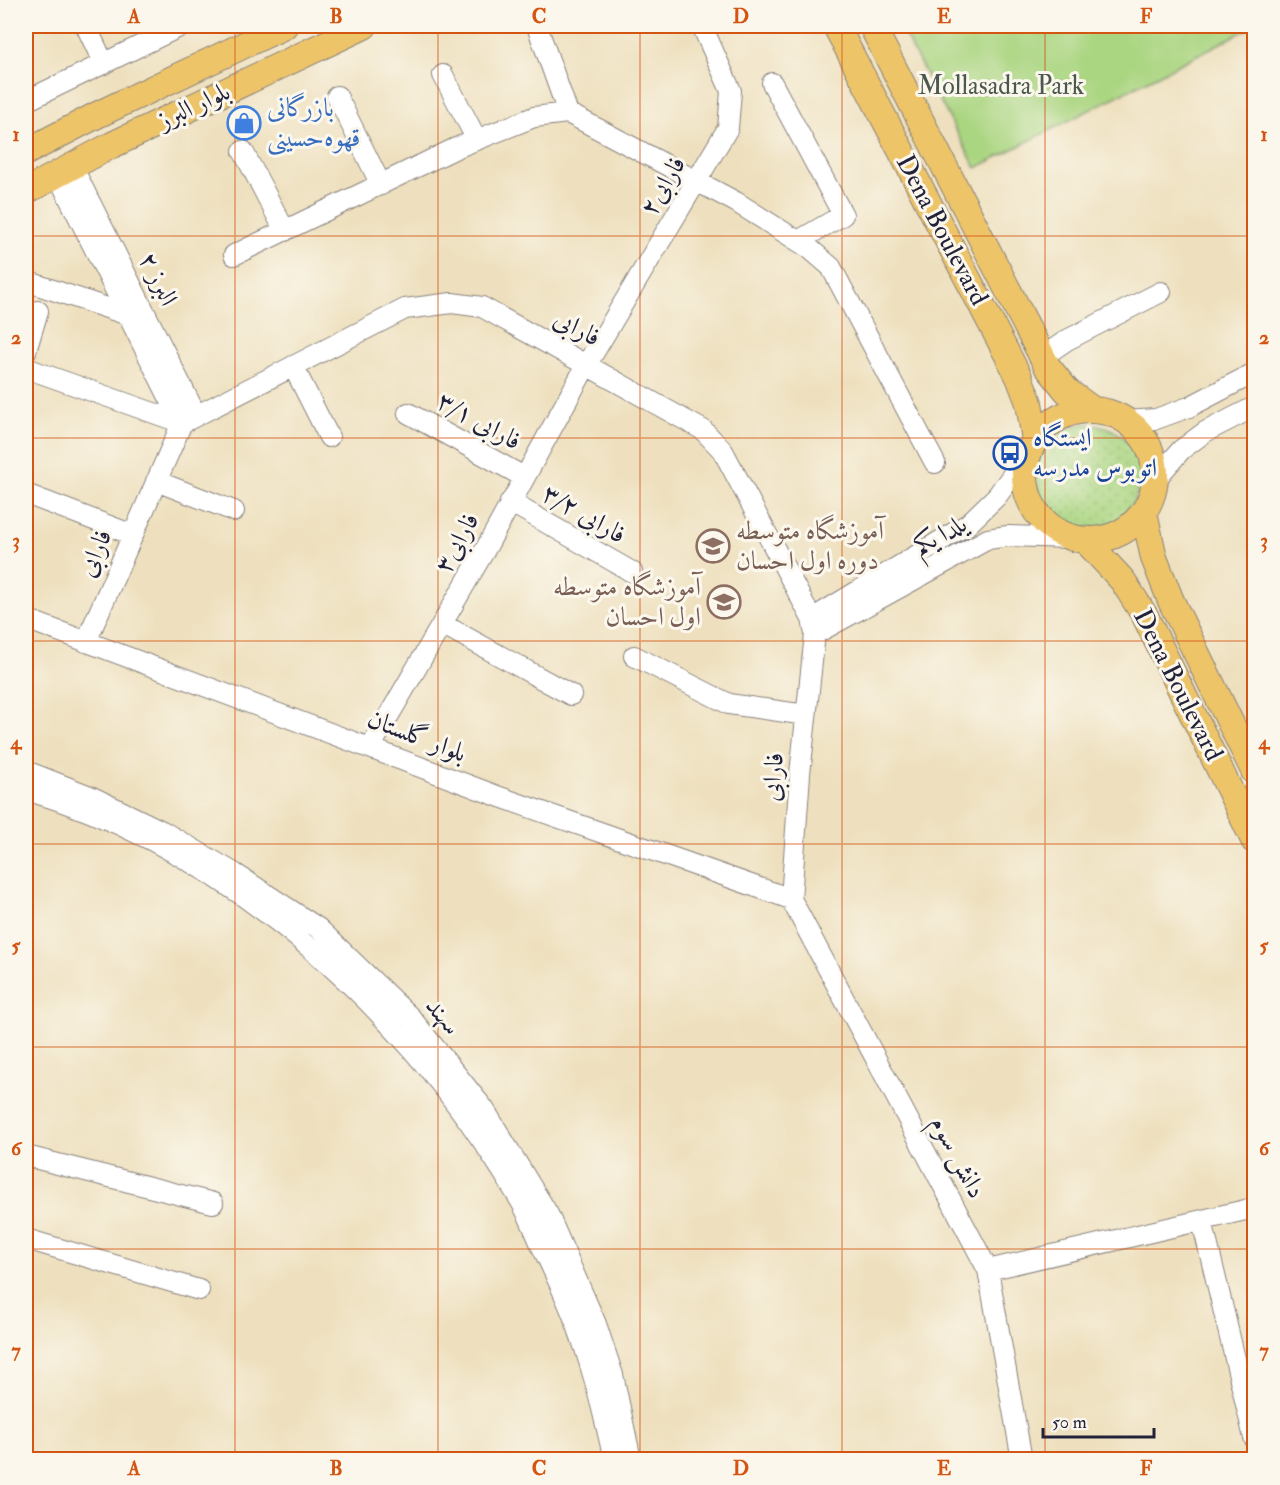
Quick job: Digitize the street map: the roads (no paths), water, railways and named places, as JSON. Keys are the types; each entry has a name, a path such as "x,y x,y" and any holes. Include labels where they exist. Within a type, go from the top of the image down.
{"main road":[{"name":"بلوار البرز","path":"26,152 97,115 284,26"},
{"name":"بلوار البرز","path":"26,191 364,26"},
{"name":"Dena Boulevard","path":"836,26 1019,377 1029,403 1031,447"},
{"name":"Dena Boulevard","path":"872,26 1042,357 1068,391 1093,410"},
{"path":"1093,410 1110,413 1125,421 1138,432 1148,446 1154,463 1155,480 1152,497 1144,512 1133,525 1103,540 1077,539 1051,528 1036,513 1027,495 1024,475 1031,447 1046,426 1076,411 1093,410"},
{"name":"Dena Boulevard","path":"1144,512 1154,558 1172,601 1254,771"},
{"name":"Dena Boulevard","path":"1077,539 1123,580 1145,616 1254,840"}],"street":[{"path":"86,26 104,63"},
{"path":"26,101 181,26"},
{"path":"537,26 568,113"},
{"name":"فارابی۲","path":"587,364 698,182 728,128 730,91 702,26"},
{"path":"442,75 477,140"},
{"path":"772,83 843,215 798,241"},
{"path":"337,96 381,184"},
{"path":"234,255 477,140 534,117 568,113 736,202 798,241 831,267 935,463"},
{"path":"243,151 285,231"},
{"name":"البرز ۲","path":"65,170 128,315 189,419"},
{"name":"البرز ۲","path":"65,170 189,419"},
{"path":"26,281 128,315"},
{"path":"1042,357 1067,340 1161,292"},
{"name":"فارابی","path":"86,642 156,481 189,419 405,309 453,303 482,307 703,430 723,451 814,626 791,899"},
{"path":"26,351 38,311"},
{"name":"فارابی۳","path":"370,748 587,364"},
{"path":"293,366 329,437"},
{"path":"26,368 189,419"},
{"path":"1125,421 1156,419 1189,407 1254,373"},
{"path":"1155,480 1181,450 1205,432 1254,406"},
{"name":"فارابی ۳/۱","path":"408,413 524,477"},
{"name":"یلدا یکم","path":"814,626 968,524 997,496 1031,447"},
{"path":"156,481 234,511"},
{"path":"26,494 133,535"},
{"name":"فارابی ۳/۲","path":"510,502 632,572"},
{"name":"یلدا یکم","path":"814,626 988,539 1008,536 1077,539"},
{"name":"بلوار گلستان","path":"26,619 500,797 791,899"},
{"path":"442,624 571,695"},
{"path":"634,656 729,704 806,715"},
{"name":"سهند","path":"26,771 90,796 162,831 234,873 318,928 411,1018 484,1109 548,1214 596,1324 613,1375 631,1460"},
{"name":"سهند","path":"26,790 106,821 162,848 248,899 305,943 378,1011 466,1116 521,1202 582,1337 614,1460"},
{"name":"دانش سوم","path":"791,899 988,1270 1022,1460"},
{"path":"26,1156 213,1203"},
{"path":"988,1270 1254,1208"},
{"path":"1202,1221 1254,1438"},
{"path":"26,1239 199,1290"}],"place":[{"name":"بازرگانی قهوه‌حسینی","path":"244,123"},
{"name":"ایستگاه اتوبوس مدرسه","path":"1010,453"},
{"name":"آموزشگاه متوسطه دوره اول احسان","path":"713,546"},
{"name":"آموزشگاه متوسطه اول احسان","path":"724,602"}],"park label":[{"name":"Mollasadra Park","path":"1001,86"}]}
